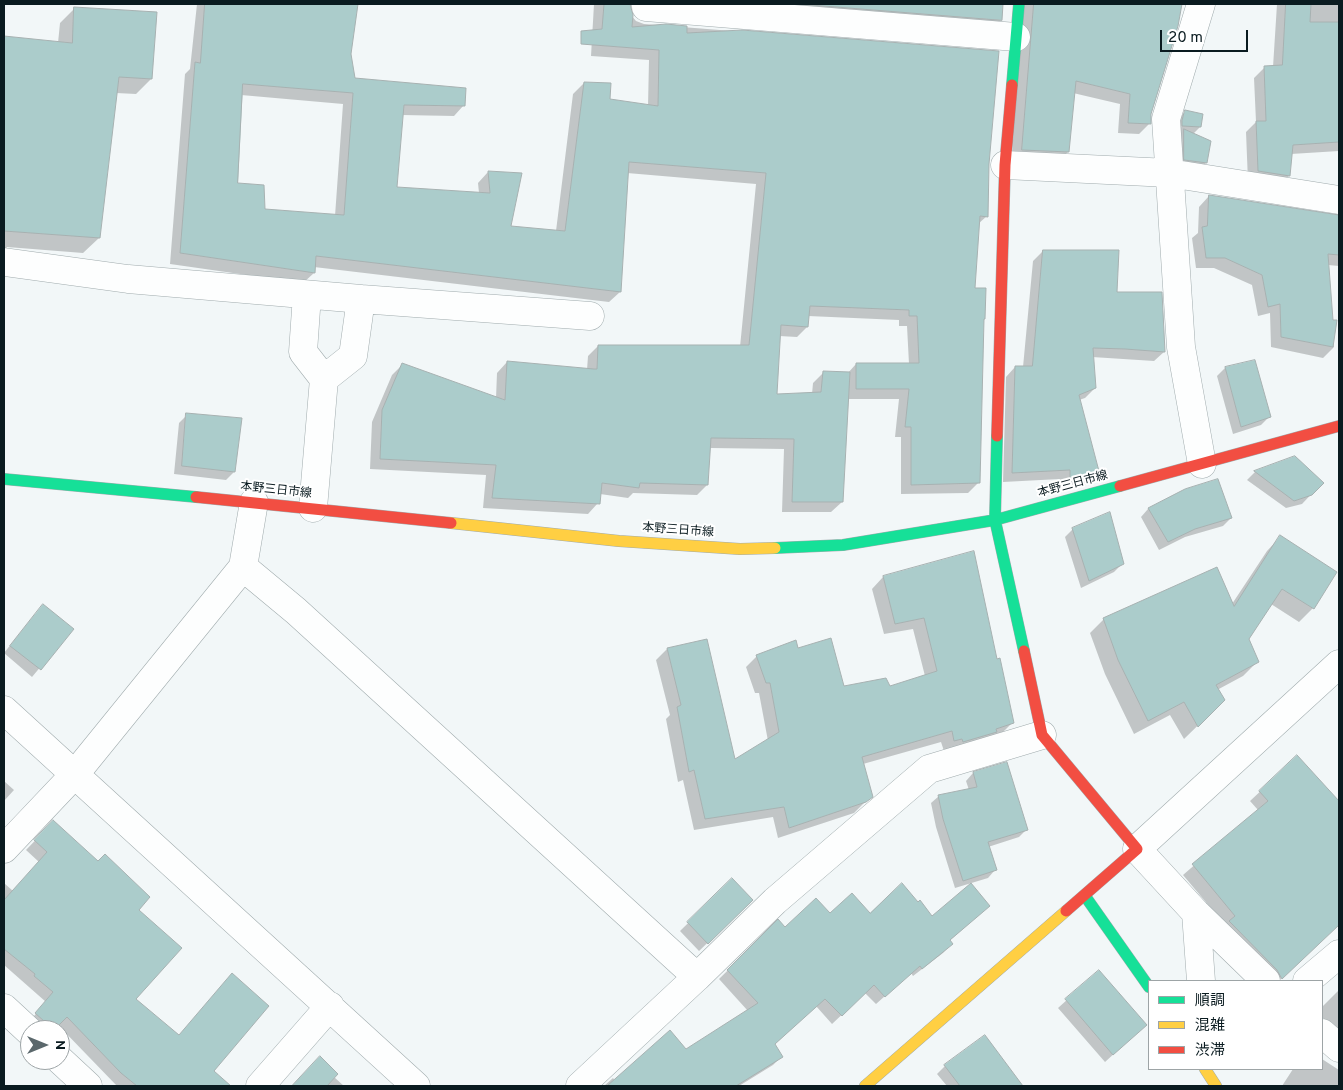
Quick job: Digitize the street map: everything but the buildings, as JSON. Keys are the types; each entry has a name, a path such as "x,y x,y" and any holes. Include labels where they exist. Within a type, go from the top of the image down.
{"street":[{"path":"646,4 646,7 1016,37"},
{"path":"1019,4 1005,165 995,520 1042,736 1137,849 1196,913 1265,980"},
{"path":"1201,4 1166,119 1168,173 1181,347 1202,464"},
{"path":"1005,165 1168,173 1339,200"},
{"path":"4,262 128,280 590,316"},
{"path":"307,295 303,352 324,379 313,508"},
{"path":"324,379 353,356 361,299"},
{"name":"本野三日市線","path":"4,479 254,502 619,541 740,550 843,545 995,520 1339,426"},
{"path":"4,849 75,774 243,567 254,502"},
{"path":"243,567 296,611 697,977"},
{"path":"865,1086 1085,896 1336,673"},
{"path":"4,710 416,1086"},
{"path":"580,1086 775,901 929,769 1042,736"},
{"path":"1085,896 1148,986"},
{"path":"1196,913 1201,980"},
{"path":"1308,980 1339,954"},
{"path":"260,1086 330,1006"},
{"path":"4,1008 20,1023"},
{"path":"1323,1034 1339,1048"},
{"path":"70,1069 88,1086"}],"traffic: fast":[{"path":"1012,85 1019,4"},
{"path":"997,436 995,520 1024,651"},
{"path":"4,479 196,497"},
{"path":"775,548 843,545 995,520 1120,486"},
{"path":"1085,896 1148,986"}],"traffic: slow":[{"path":"451,523 619,541 740,549 775,548"},
{"path":"865,1086 1066,911"},
{"path":"1206,1070 1216,1086"}],"traffic: jam":[{"path":"997,436 1005,165 1012,85"},
{"path":"1120,486 1339,426"},
{"path":"196,497 451,523"},
{"path":"1024,651 1042,735 1137,849 1066,911"}]}
